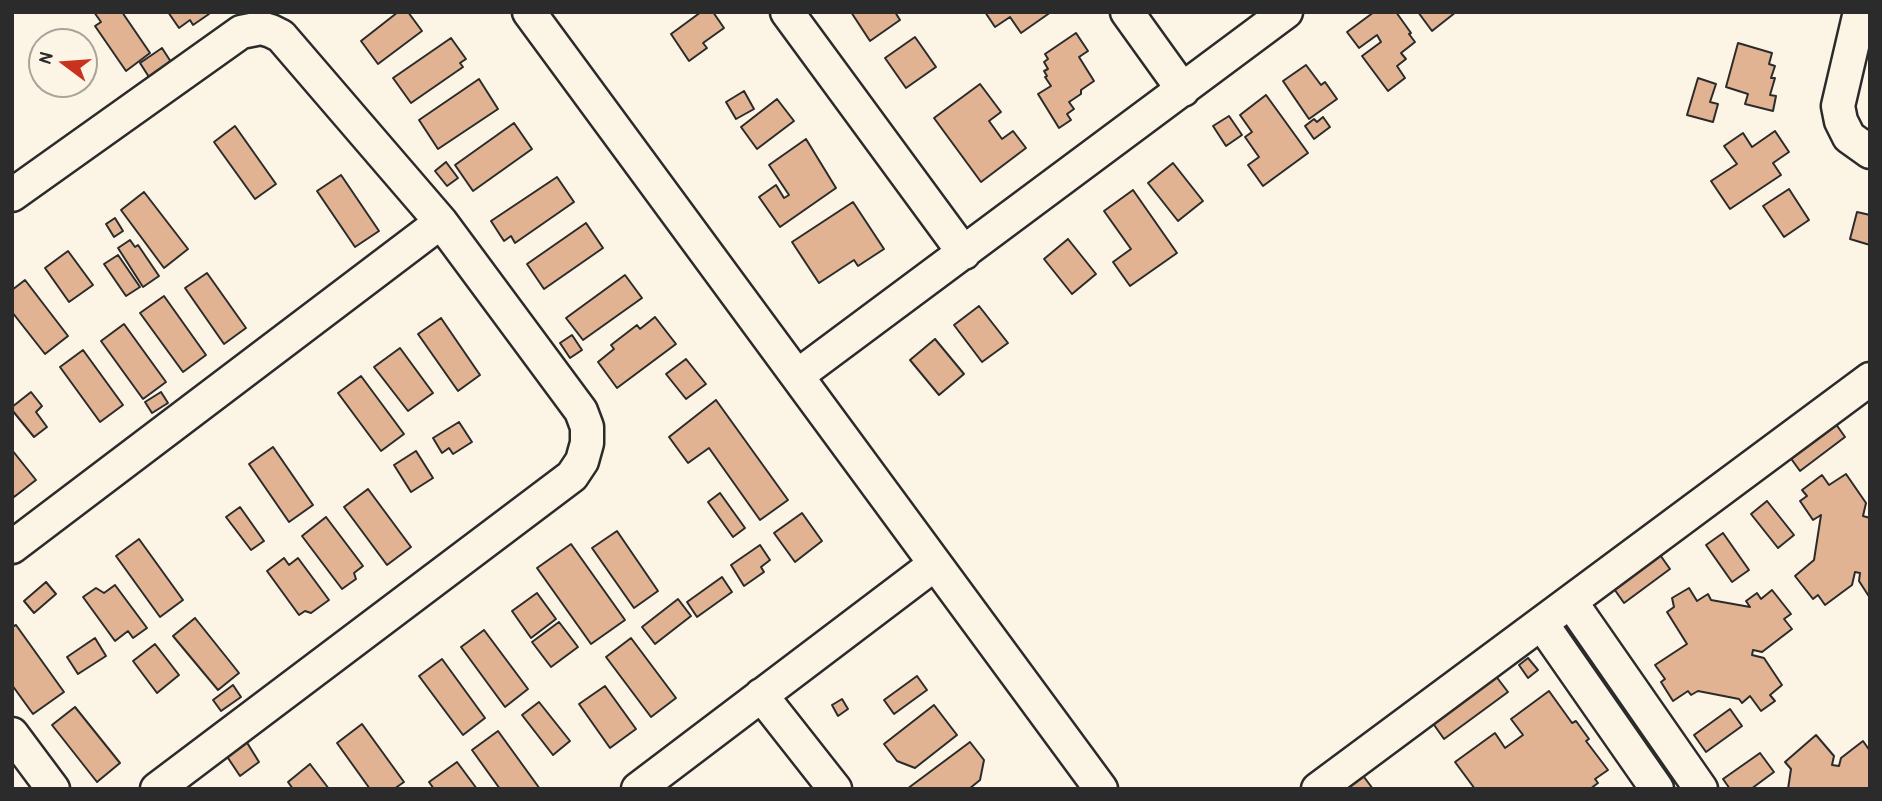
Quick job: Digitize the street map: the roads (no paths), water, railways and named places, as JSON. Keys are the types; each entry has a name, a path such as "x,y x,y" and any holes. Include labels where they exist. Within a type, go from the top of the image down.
{"street":[{"path":"530,12 1101,789"},
{"path":"787,12 964,253"},
{"path":"1127,12 1183,90"},
{"path":"797,376 1286,12"},
{"path":"1860,12 1838,107 1840,121 1849,137 1870,152"},
{"path":"12,195 241,32 261,28 281,36 441,222 581,411 587,427 587,443 582,461 572,476 157,789"},
{"path":"12,547 441,222"},
{"path":"1318,789 1870,379"},
{"path":"638,789 935,564"},
{"path":"1571,602 1701,789"},
{"path":"1542,624 1657,789"},
{"path":"761,695 835,789"},
{"path":"12,733 52,789"}]}
